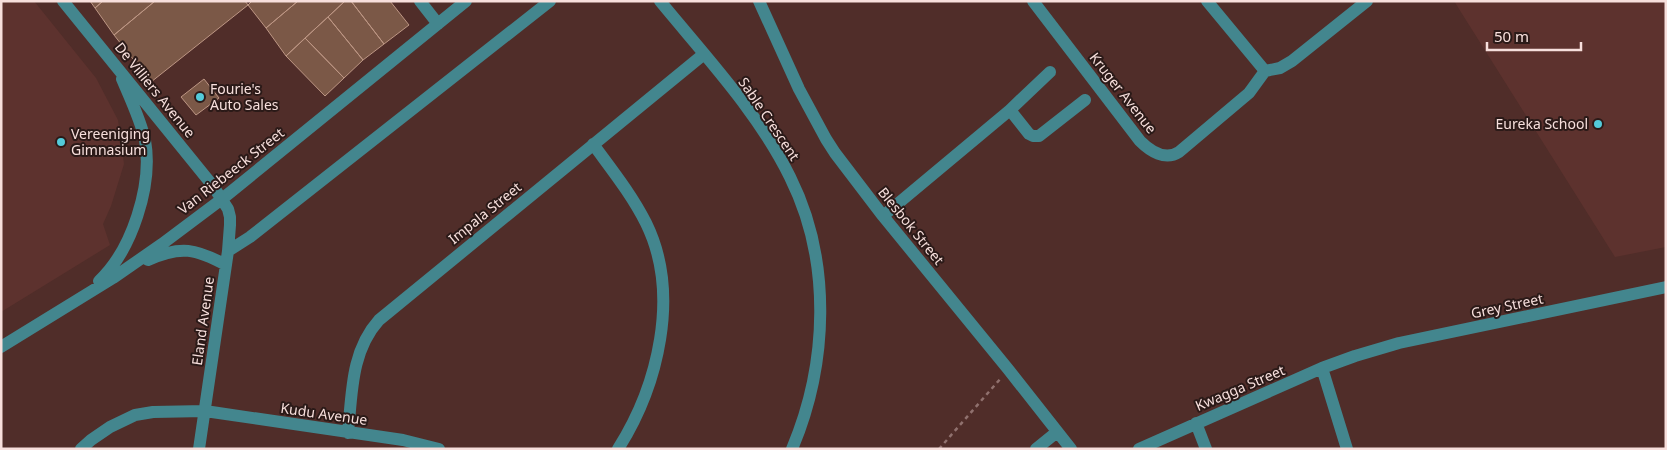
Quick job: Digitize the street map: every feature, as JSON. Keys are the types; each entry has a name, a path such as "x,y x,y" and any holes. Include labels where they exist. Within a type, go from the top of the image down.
{"street":[{"name":"De Villiers Avenue","path":"63,1 222,199"},
{"path":"420,1 438,24"},
{"name":"Van Riebeeck Street","path":"1,347 122,272 222,199 466,1"},
{"path":"228,251 250,238 550,1"},
{"name":"Sable Crescent","path":"660,1 746,108 780,158 804,209 820,286 819,346 808,403 792,449"},
{"name":"Blesbok Street","path":"759,1 799,89 826,140 883,216 1071,449"},
{"name":"Kruger Avenue","path":"1033,1 1140,141 1149,149 1162,155 1170,156 1179,152 1249,93 1265,71"},
{"path":"1207,1 1265,71 1280,68 1292,61 1367,1"},
{"name":"Impala Street","path":"348,433 357,357 371,328 389,311 704,54"},
{"path":"77,301 109,272 114,264 130,235 141,198 146,164 144,138 118,68"},
{"path":"883,216 1010,110 1050,72"},
{"path":"1010,110 1029,134 1039,136 1085,100"},
{"path":"593,144 626,190 647,225 656,247 662,284 662,326 652,371 634,421 618,449"},
{"name":"Eland Avenue","path":"199,449 228,251 230,217 222,199"},
{"path":"122,272 162,254 186,251 204,254 226,265"},
{"name":"Grey Street","path":"1355,356 1398,343 1666,287"},
{"name":"Kwagga Street","path":"1139,449 1322,368 1355,356"},
{"path":"1322,368 1347,449"},
{"name":"Kudu Avenue","path":"81,449 110,426 135,415 153,412 205,411 403,440 439,449"},
{"path":"1196,423 1206,449"},
{"path":"1036,449 1058,432"}],"path":[{"path":"939,449 1008,369"}],"shaded area":[{"name":"Vereeniging Gimnasium","path":"1,1 34,1 96,78 118,120 124,164 111,206 103,224 110,245 1,312"},
{"name":"Eureka School","path":"1454,1 1666,1 1666,247 1615,257"}],"building":[{"path":"90,1 103,1 95,8"},
{"path":"103,1 155,1 114,35 95,8"},
{"path":"155,1 245,1 248,5 151,82 114,35"},
{"path":"252,1 298,1 266,28 248,5"},
{"path":"298,1 345,1 286,56 266,28"},
{"path":"345,1 351,1 384,44 363,60 328,17"},
{"path":"351,1 390,1 409,25 384,44"},
{"path":"328,17 363,60 344,78 305,38"},
{"path":"305,38 344,78 325,96 286,56"},
{"name":"Fourie's Auto Sales","path":"204,79 219,98 196,115 181,97"}],"place":[{"name":"Fourie's Auto Sales","path":"200,97"},
{"name":"Eureka School","path":"1598,124"},
{"name":"Vereeniging Gimnasium","path":"61,142"}]}
